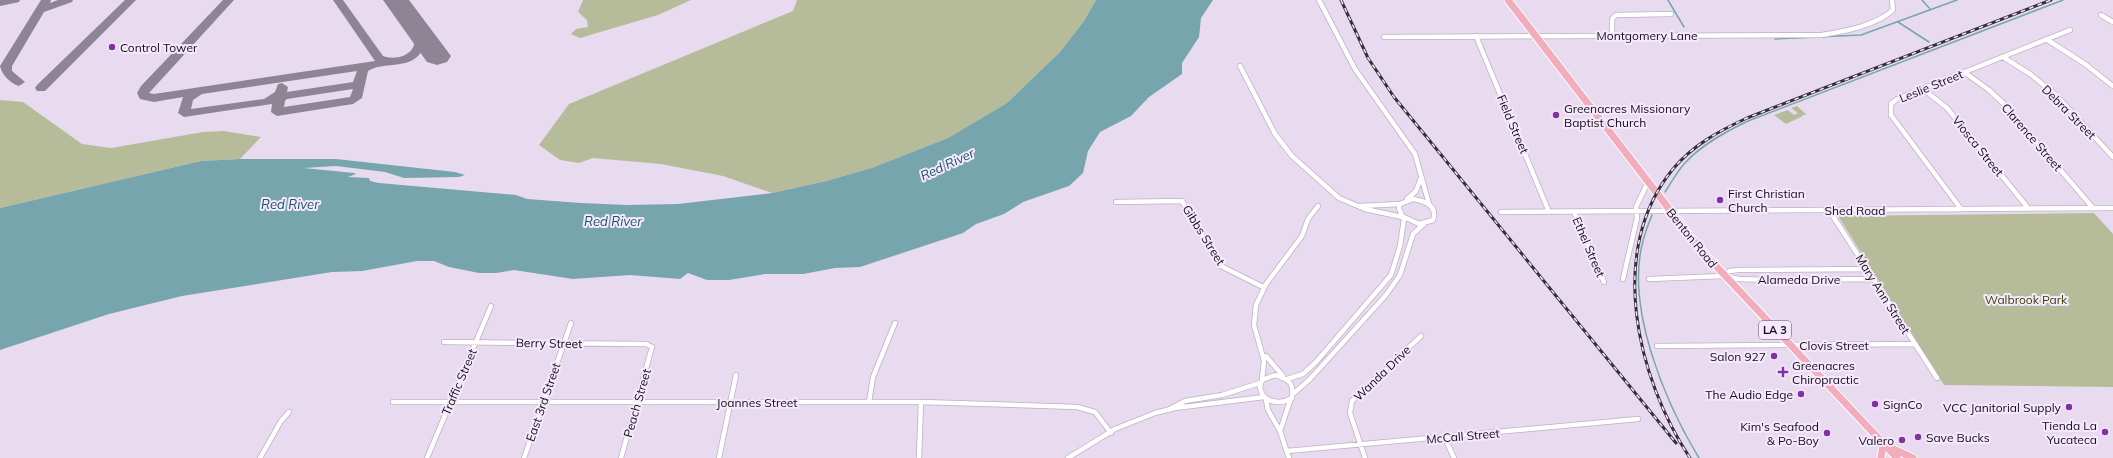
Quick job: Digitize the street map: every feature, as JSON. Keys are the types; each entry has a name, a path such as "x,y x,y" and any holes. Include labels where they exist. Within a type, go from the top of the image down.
{"main road":[{"name":"Benton Road","path":"1508,0 1670,211 1724,276 1897,458"},
{"path":"1881,458 1883,444 1913,458"}],"street":[{"path":"1168,410 1198,407 1236,398 1265,399 1277,404 1283,403 1310,379 1386,295 1400,275 1413,234 1424,224 1433,220 1434,212 1429,204 1420,178 1415,154 1408,142 1355,69 1320,0"},
{"name":"Montgomery Lane","path":"1384,37 1829,34 1846,30 1889,14 1894,8 1892,0"},
{"path":"1612,35 1612,19 1616,15 1671,14"},
{"path":"2101,15 2113,22"},
{"name":"Leslie Street","path":"1961,209 1890,112 1890,106 1894,100 2070,30"},
{"name":"Field Street","path":"1476,36 1549,212"},
{"path":"2046,39 2085,64 2113,86"},
{"name":"Debra Street","path":"2003,56 2030,74 2056,95 2113,157"},
{"path":"1240,66 1275,134 1292,156 1339,198 1358,206 1403,218 1414,224 1424,224"},
{"name":"Clarence Street","path":"1964,72 1989,90 2004,104 2093,208"},
{"name":"Viosca Street","path":"1923,89 1947,108 2028,208"},
{"path":"1358,206 1400,204 1416,191 1420,178"},
{"path":"1623,279 1637,218 1636,212 1648,182"},
{"path":"1408,199 1419,200 1429,204"},
{"name":"Gibbs Street","path":"1116,202 1182,201 1219,265 1263,288"},
{"path":"1068,458 1111,432 1168,410 1185,401 1222,395 1261,382 1275,375 1286,379 1303,374 1316,362 1391,276 1400,246 1403,218 1399,212 1400,204"},
{"path":"1289,458 1280,431 1270,416 1265,399 1260,393 1265,367 1265,355 1254,319 1256,307 1263,288 1302,236 1308,220 1318,206"},
{"name":"Shed Road","path":"1501,212 2113,208"},
{"name":"Mary Ann Street","path":"1830,210 1937,378"},
{"name":"Ethel Street","path":"1574,212 1604,282"},
{"name":"Alameda Drive","path":"1724,276 1729,271 1738,270 1867,269"},
{"name":"Alameda Drive","path":"1649,279 1711,278 1724,276 1739,279 1767,280 1874,280"},
{"name":"Traffic Street","path":"427,458 491,306"},
{"name":"East 3rd Street","path":"524,458 571,323"},
{"path":"869,402 873,377 895,323"},
{"name":"Wanda Drive","path":"1365,458 1359,445 1349,409 1352,401 1421,336"},
{"name":"Berry Street","path":"444,342 646,344 652,347"},
{"name":"Clovis Street","path":"1657,346 1915,344"},
{"name":"Peach Street","path":"621,458 652,347"},
{"path":"1265,355 1277,371 1293,388 1293,395 1280,431"},
{"path":"718,458 736,375"},
{"name":"Joannes Street","path":"393,402 922,402 1083,408 1099,416 1111,432"},
{"path":"919,458 922,402"},
{"path":"260,458 271,443 282,420 289,412"},
{"name":"McCall Street","path":"1287,452 1638,419"},
{"path":"1444,438 1454,458"}],"green space":[{"path":"583,0 691,0 658,15 580,38 571,34 576,29 588,27 587,20 578,12"},
{"path":"797,0 1096,0 1084,21 1060,52 1007,103 948,138 873,168 826,181 772,193 723,176 661,164 593,158 579,163 560,160 539,145 569,104 793,11"},
{"path":"0,100 23,102 82,144 111,148 203,132 224,131 261,137 240,159 201,161 0,208"},
{"path":"1797,106 1807,115 1802,115 1803,116 1786,124 1774,115 1788,110 1794,115 1798,113 1791,108"},
{"name":"Walbrook Park","path":"2094,213 2113,234 2113,387 1944,385 1838,216"}],"water":[{"name":"Red River","path":"1096,0 1213,0 1201,18 1199,37 1182,63 1182,74 1149,97 1131,116 1100,132 1088,151 1083,173 1069,186 1023,202 1004,214 976,224 963,233 860,267 835,268 803,274 765,274 729,280 707,280 688,273 680,279 630,275 573,279 514,270 496,273 479,273 449,267 434,261 417,261 362,271 332,272 182,296 109,314 0,350 0,208 201,161 240,159 336,159 455,172 465,175 459,177 404,178 385,172 336,166 304,168 354,173 356,174 348,177 369,178 370,181 379,183 516,195 527,199 581,203 627,205 678,204 772,193 826,181 872,168 948,138 1007,103 1060,52 1084,21"}],"waterway":[{"path":"1668,0 1684,27"},
{"path":"1922,0 1931,10"},
{"path":"1931,10 1957,0"},
{"path":"1665,192 1681,167 1698,151 1722,134 1748,121 2063,0"},
{"path":"1775,39 1861,35 1931,10"},
{"path":"1898,22 1929,42"},
{"path":"1652,215 1644,238 1639,267 1639,295 1644,324 1652,353 1673,410 1699,458"}],"taxiway":[{"path":"0,3 15,0"},
{"path":"19,82 7,72 6,66 46,0"},
{"path":"40,10 68,0"},
{"path":"41,88 131,0"},
{"path":"229,0 145,89 143,93 144,96 154,98 389,63"},
{"path":"338,0 379,59 389,63"},
{"path":"389,63 404,60 416,52 420,44 421,34"},
{"path":"360,83 363,69 368,66"},
{"path":"284,96 279,99 277,112 353,100 356,98 360,83"},
{"path":"284,96 356,85 360,83"},
{"path":"280,94 282,87"},
{"path":"198,92 188,98 184,113 266,102 280,94"},
{"path":"280,94 280,95 284,96"}],"runway":[{"path":"396,0 437,56"}],"railway":[{"path":"1341,0 1368,58 1394,97 1676,443"},
{"path":"1690,458 1671,426 1656,390 1644,353 1636,314 1635,275 1640,237 1652,201 1673,169 1681,160 1707,139 1747,118 2051,0"}],"place":[{"name":"Control Tower","path":"112,47"},
{"name":"Greenacres Missionary Baptist Church","path":"1556,115"},
{"name":"First Christian Church","path":"1720,200"},
{"name":"Salon 927","path":"1774,356"},
{"name":"Greenacres Chiropractic","path":"1783,372"},
{"name":"The Audio Edge","path":"1801,394"},
{"name":"SignCo","path":"1875,404"},
{"name":"VCC Janitorial Supply","path":"2069,407"},
{"name":"Tienda La Yucateca","path":"2105,432"},
{"name":"Kim's Seafood & Po-Boy","path":"1827,433"},
{"name":"Save Bucks","path":"1918,437"},
{"name":"Valero","path":"1902,440"}]}
